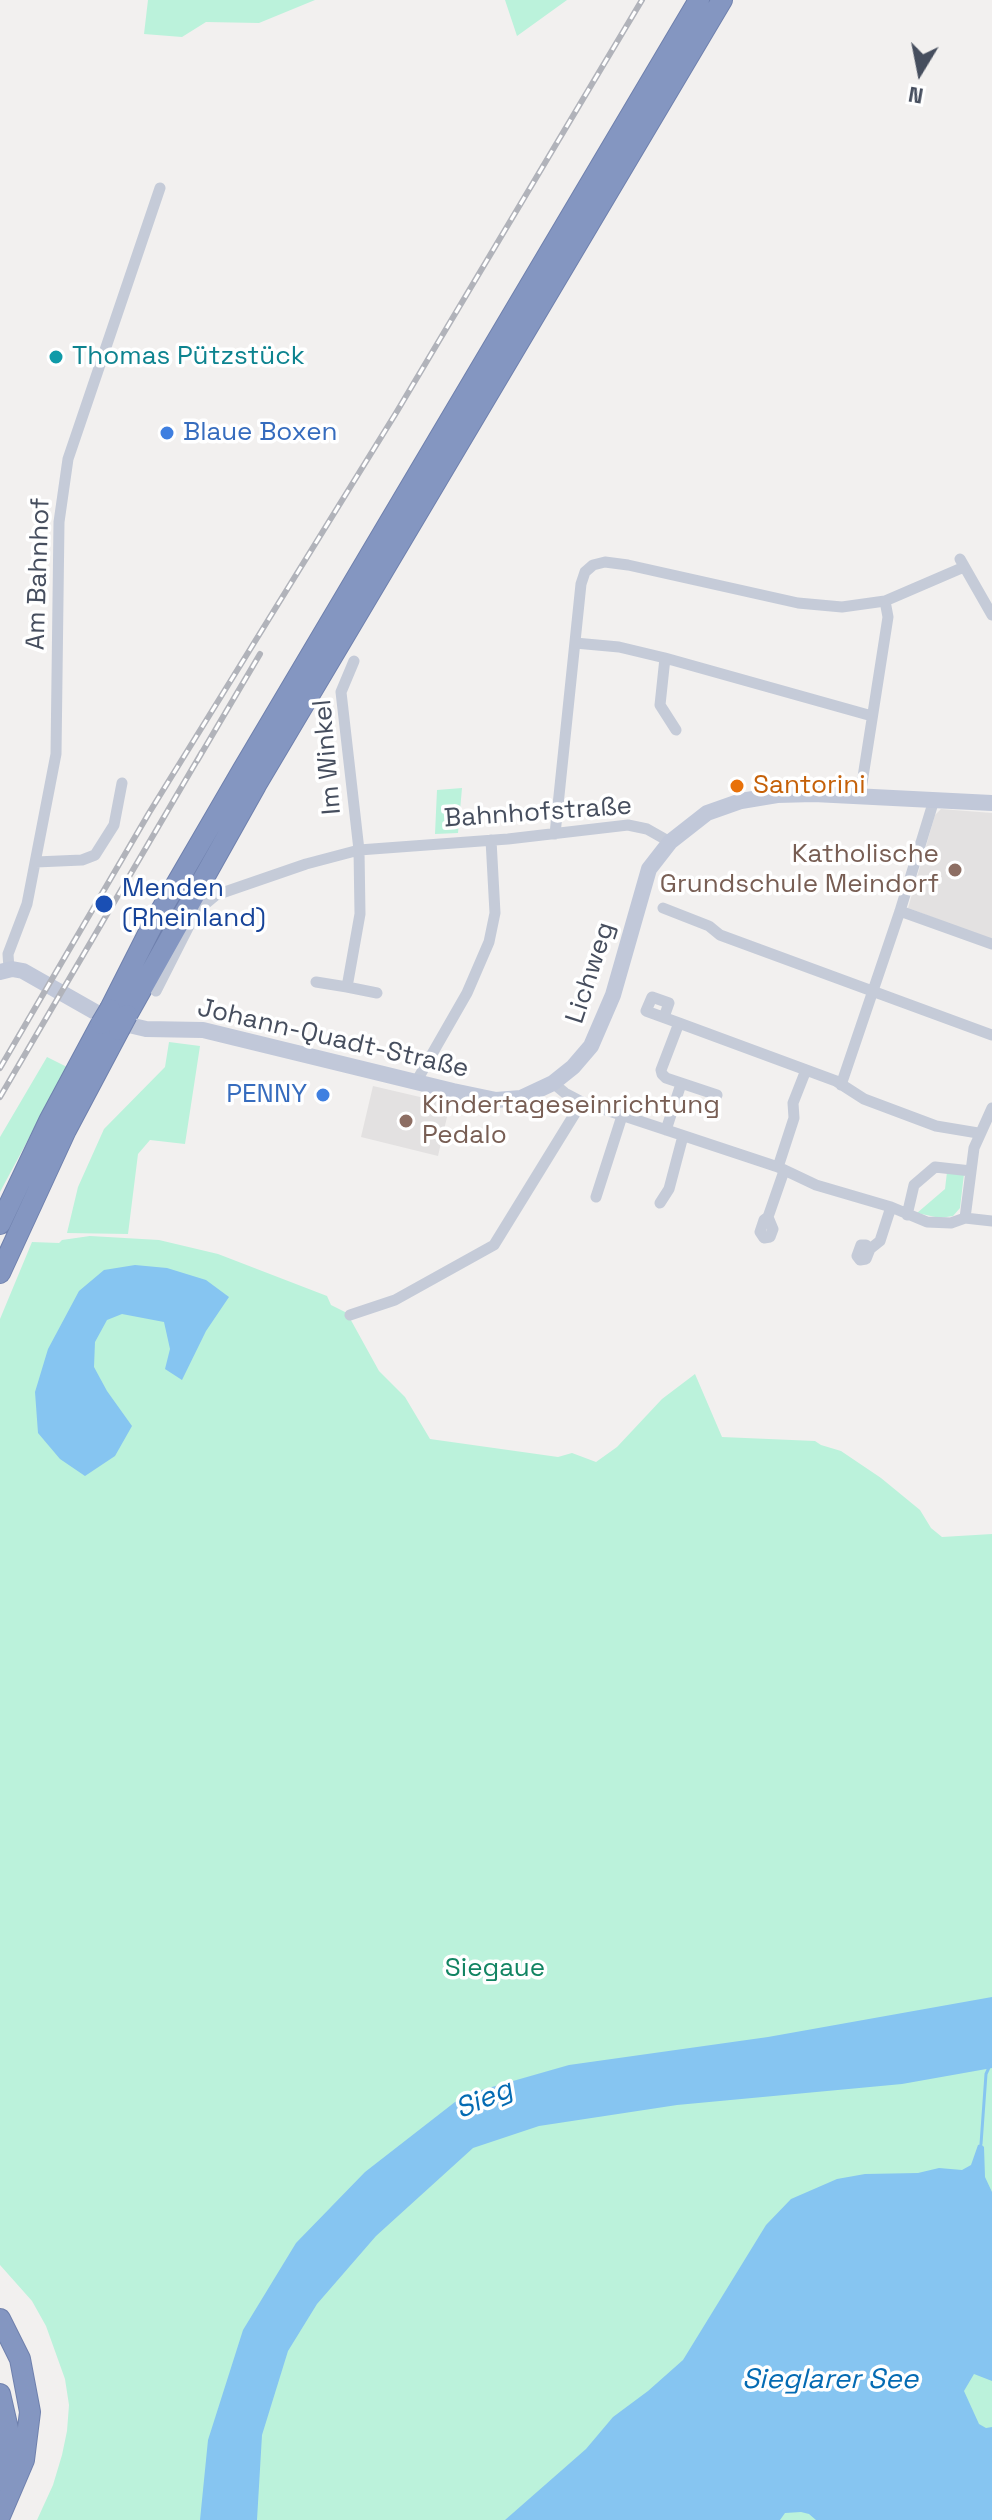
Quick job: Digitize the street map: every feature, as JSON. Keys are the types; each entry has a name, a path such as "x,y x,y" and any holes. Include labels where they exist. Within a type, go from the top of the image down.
{"highway":[{"path":"0,1273 60,1144 153,924 699,0"},
{"path":"0,1224 49,1121 256,785 722,0"},
{"path":"0,2319 20,2359 30,2412 24,2460 0,2516"},
{"path":"0,2394 8,2429 6,2461 0,2480"}],"main road":[{"path":"670,842 707,813 741,801 777,795 992,803"},
{"name":"Lichweg","path":"553,1083 581,1058 600,1029 620,972 649,869 670,842"},
{"name":"Johann-Quadt-Straße","path":"4,971 26,972 97,1013 146,1029 203,1030 496,1100 521,1098 553,1083"}],"street":[{"name":"Am Bahnhof","path":"4,971 27,904 56,754 59,522 68,459 160,188"},
{"path":"555,834 581,584 585,572 593,565 605,562 817,606 866,606 885,601 962,563 992,615"},
{"path":"860,796 888,617 885,601"},
{"path":"575,643 619,647 665,658 872,716"},
{"path":"665,658 660,705 676,730"},
{"name":"Im Winkel","path":"354,661 341,692 359,850"},
{"path":"36,862 82,860 95,855 114,825 122,783"},
{"path":"841,1085 934,800"},
{"name":"Bahnhofstraße","path":"156,991 195,914 216,895 306,864 359,850 628,825 647,829 670,842"},
{"path":"416,1082 467,993 493,929 491,840"},
{"path":"347,987 360,914 359,850"},
{"path":"663,908 709,926 720,935 992,1035"},
{"path":"900,911 992,944"},
{"path":"316,982 377,993"},
{"path":"664,1017 806,1070 864,1099 936,1126 978,1133"},
{"path":"679,1023 661,1070 666,1078 717,1095"},
{"path":"768,1217 794,1118 793,1103 806,1070"},
{"path":"553,1083 582,1102 907,1215 939,1224 965,1218 992,1221"},
{"path":"666,1130 681,1084"},
{"path":"350,1315 395,1300 494,1245 582,1102"},
{"path":"596,1197 622,1116"},
{"path":"965,1218 978,1133 990,1116"},
{"path":"660,1203 669,1189 683,1136"},
{"path":"907,1215 914,1185 935,1167 971,1171"},
{"path":"870,1249 880,1241 891,1207"}],"shaded area":[{"name":"Katholische Grundschule Meindorf","path":"941,809 992,813 992,940 908,908 935,815"},
{"name":"Kindertageseinrichtung Pedalo","path":"373,1086 450,1104 438,1156 361,1137"}],"green space":[{"path":"148,0 315,0 259,23 206,22 182,37 144,34"},
{"path":"505,0 567,0 517,36"},
{"path":"462,788 458,833 435,834 437,790"},
{"path":"169,1042 200,1046 185,1144 150,1140 138,1154 128,1234 67,1233 78,1187 104,1129 165,1067"},
{"path":"47,1057 67,1067 0,1192 0,1137"},
{"path":"947,1172 964,1174 960,1208 953,1216 940,1218 917,1213 945,1189"},
{"name":"Siegaue","path":"90,1236 159,1240 218,1254 327,1296 331,1305 347,1313 379,1371 405,1397 430,1439 558,1457 572,1453 596,1462 617,1447 662,1399 695,1374 722,1437 815,1441 841,1451 881,1478 920,1510 931,1528 942,1537 992,1534 992,2520 37,2520 62,2455 69,2405 65,2379 46,2326 32,2301 0,2265 0,1319 32,1242 59,1243"}],"water":[{"path":"135,1265 167,1268 206,1280 229,1297 206,1331 182,1380 165,1369 170,1349 164,1322 122,1314 107,1320 95,1342 94,1367 132,1426 115,1456 85,1476 60,1459 38,1433 35,1392 48,1349 79,1291 104,1270"},
{"name":"Sieg","path":"992,1997 992,2068 902,2084 677,2105 539,2126 473,2148 376,2236 317,2304 288,2351 262,2435 257,2520 200,2520 208,2440 243,2330 296,2243 365,2172 464,2095 569,2065 768,2037"},
{"name":"Sieglarer See","path":"981,2144 984,2147 985,2177 992,2192 992,2381 974,2374 964,2391 979,2424 992,2427 992,2520 816,2520 801,2512 785,2513 780,2520 505,2520 586,2449 613,2417 683,2360 766,2225 791,2199 837,2179 865,2174 918,2173 939,2168 962,2170 971,2165"}],"waterway":[{"path":"981,2144 986,2074 992,2061"}],"railway":[{"path":"0,1068 149,813 396,413 642,0"},
{"path":"197,761 260,654"},
{"path":"0,1097 202,752"}],"place":[{"name":"Thomas Pützstück","path":"56,357"},
{"name":"Blaue Boxen","path":"167,433"},
{"name":"Santorini","path":"737,786"},
{"name":"Katholische Grundschule Meindorf","path":"955,870"},
{"name":"Menden (Rheinland)","path":"104,904"},
{"name":"PENNY","path":"323,1095"},
{"name":"Kindertageseinrichtung Pedalo","path":"406,1121"}]}
